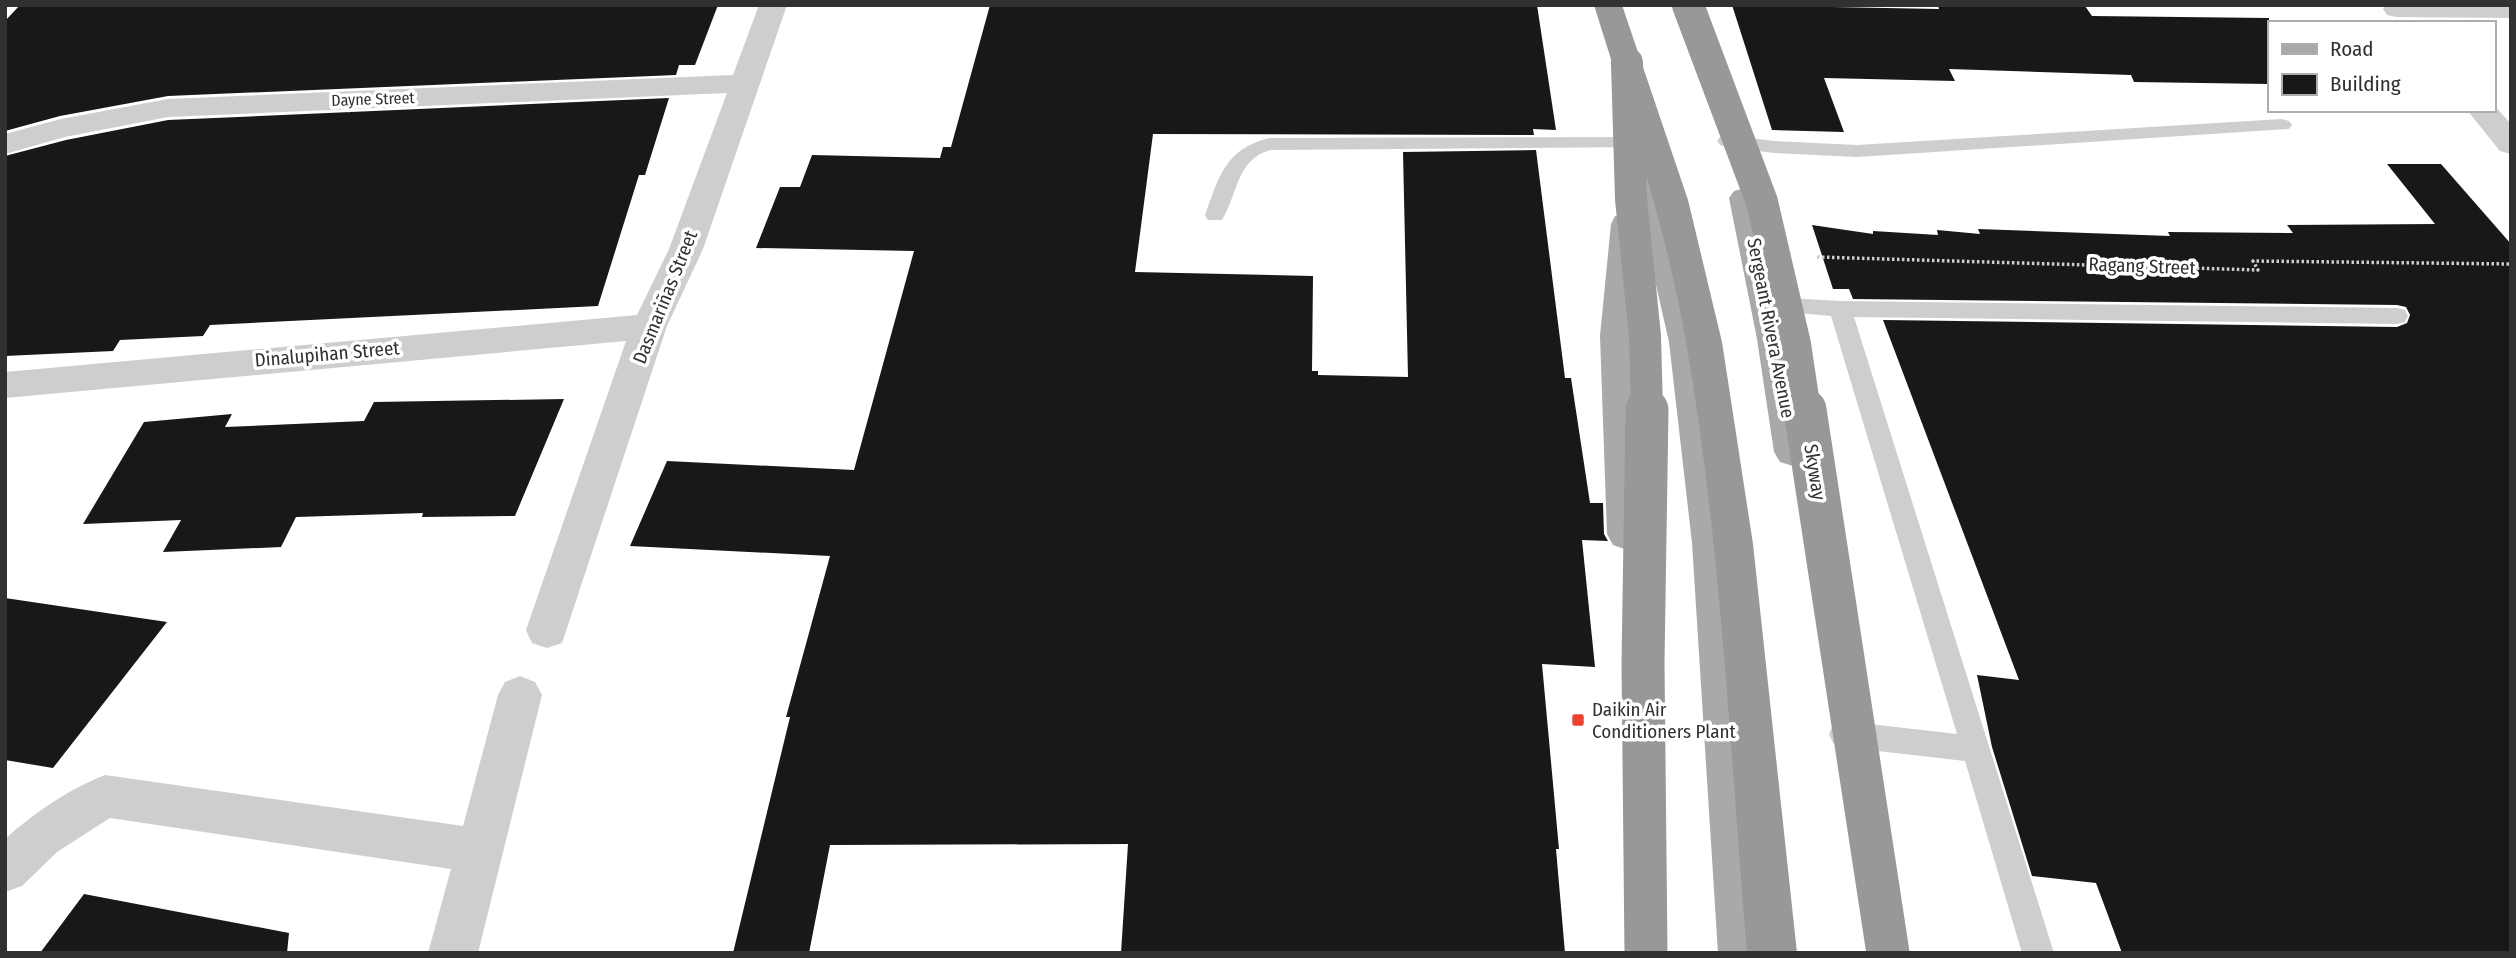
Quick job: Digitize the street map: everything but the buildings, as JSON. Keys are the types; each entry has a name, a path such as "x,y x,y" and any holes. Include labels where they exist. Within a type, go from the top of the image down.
{"highway":[{"path":"1608,5 1672,200 1704,342 1733,544 1772,953"},
{"name":"Skyway","path":"1688,5 1762,202 1795,344 1888,953"},
{"path":"1627,63 1631,199 1644,336 1648,430 1643,663 1646,953"}],"main road":[{"path":"1597,5 1634,134 1689,355 1712,543 1743,953"},
{"name":"Sergeant Rivera Avenue","path":"1675,5 1726,141 1746,202 1758,255 1794,459 1869,953"},
{"path":"1634,134 1618,336 1646,953"}],"street":[{"name":"Dasmariñas Street","path":"547,630 649,326 686,249 773,5"},
{"path":"2400,12 2511,10"},
{"name":"Dayne Street","path":"5,144 61,128 168,108 745,83"},
{"path":"2484,112 2511,144"},
{"name":"Dinalupihan Street","path":"5,385 649,326"},
{"path":"453,953 520,695"},
{"path":"5,870 41,837 105,796 479,851"}],"lane":[{"path":"1726,141 1774,147 1857,151 2282,125"},
{"path":"1215,215 1238,160 1252,148 1269,144 1634,134"},
{"path":"1768,305 1840,309 2397,316"},
{"path":"1840,309 2038,953"},
{"path":"1836,733 1974,749"}],"path":[{"name":"Ragang Street","path":"1758,255 2258,270 2253,261 2511,264"}],"place":[{"name":"Daikin Air Conditioners Plant","path":"1578,720"}]}
